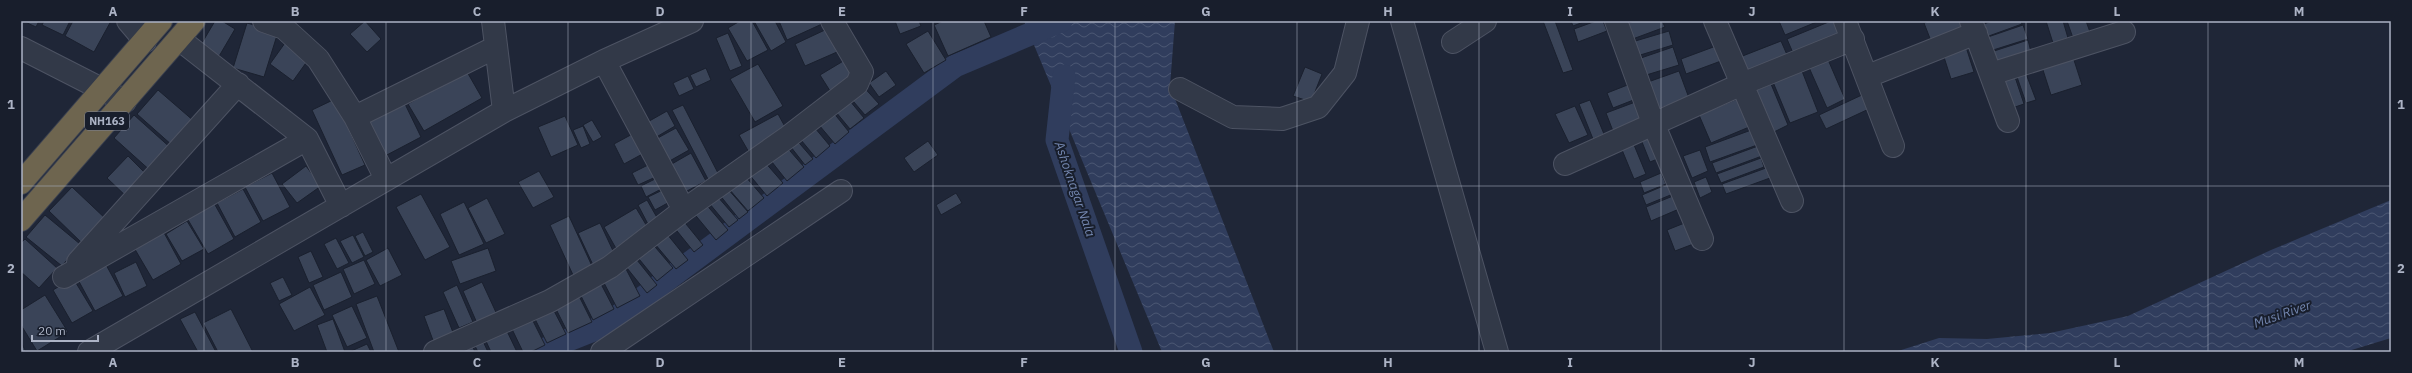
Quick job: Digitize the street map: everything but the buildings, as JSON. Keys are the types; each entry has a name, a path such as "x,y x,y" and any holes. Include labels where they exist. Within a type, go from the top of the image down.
{"highway":[{"name":"NH163","path":"21,183 161,21"},
{"name":"NH163","path":"21,220 194,21"}],"street":[{"path":"128,21 145,41"},
{"path":"264,21 284,28 318,59 355,117 386,179"},
{"path":"493,21 494,48 504,111"},
{"path":"89,352 504,111 604,61 692,21"},
{"path":"435,352 575,288 610,267 684,210 788,137 857,84 862,72 834,21"},
{"path":"1402,21 1497,352"},
{"path":"1453,42 1484,21"},
{"path":"1616,21 1654,123 1702,239"},
{"path":"1715,21 1792,201"},
{"path":"1180,89 1233,117 1282,119 1318,107 1345,73 1358,22"},
{"path":"1868,76 1973,27 2008,121"},
{"path":"1565,164 1742,84 1849,30 1868,76 1893,146"},
{"path":"1991,74 2124,32"},
{"path":"179,39 307,139 341,206"},
{"path":"21,48 125,101"},
{"path":"355,117 494,48"},
{"path":"604,61 684,210"},
{"path":"238,84 64,277 307,139"},
{"path":"602,352 841,191"}],"water":[{"path":"1024,21 1175,21 1170,86 1274,352 1162,352"},
{"name":"Musi River","path":"2391,200 2391,338 2345,352 1895,352 1939,338 1987,339 2050,333 2128,316 2271,250"}],"waterway":[{"path":"538,352 606,325 955,66 1061,21"},
{"name":"Ashoknagar Nala","path":"1064,76 1057,140 1131,352"}]}
